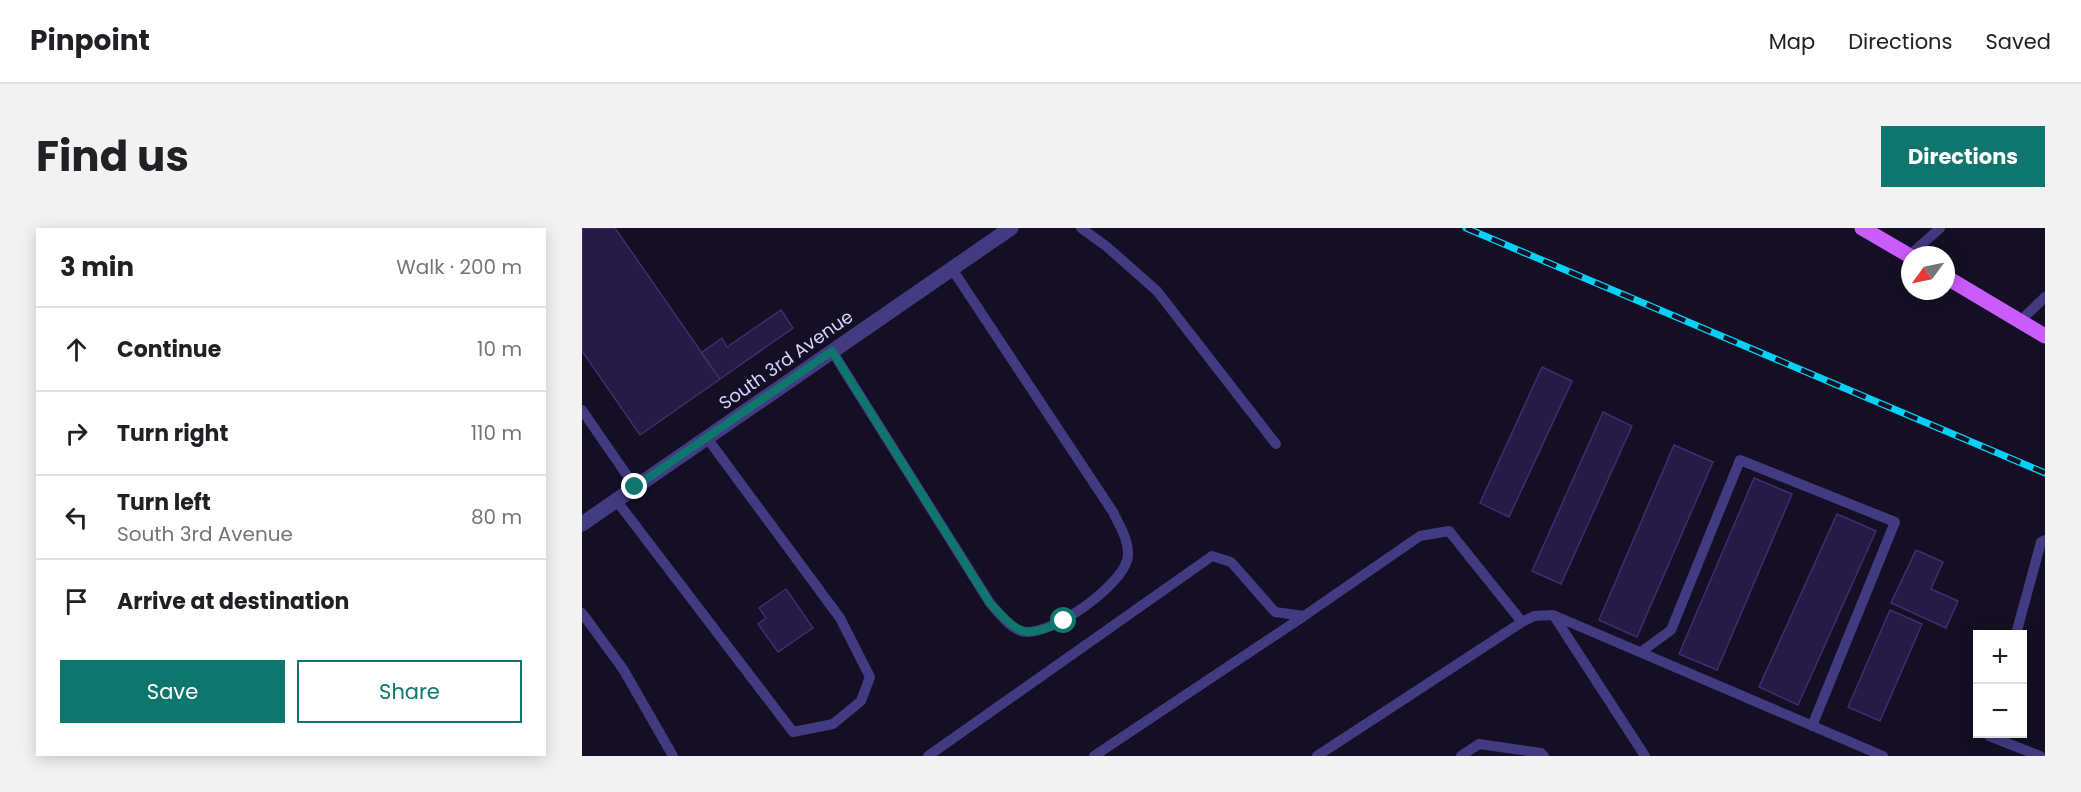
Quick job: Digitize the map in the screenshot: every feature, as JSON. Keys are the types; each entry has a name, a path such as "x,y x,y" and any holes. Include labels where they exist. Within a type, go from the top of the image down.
{"main road":[{"path":"1862,228 1901,250"},
{"path":"1955,282 2045,336"}],"street":[{"name":"South 3rd Avenue","path":"582,524 1011,228"}],"lane":[{"path":"1081,228 1106,246 1157,291 1276,444"},
{"path":"1920,246 1940,228"},
{"path":"832,351 990,603 1020,631 1038,632 1064,621 1114,582 1129,557 1126,539 1113,512 952,269"},
{"path":"2020,321 2045,297"},
{"path":"582,410 635,487"},
{"path":"616,500 793,732 833,724 861,701 870,677 840,618 707,438"},
{"path":"1641,652 1671,630 1740,460 1895,522 1812,726"},
{"path":"1094,756 1420,536 1449,531 1522,622"},
{"path":"2017,630 2042,542 2045,540"},
{"path":"928,756 1212,556 1231,562 1275,612 1304,616"},
{"path":"582,613 623,669 673,756"},
{"path":"1553,615 1645,756"},
{"path":"1317,756 1522,622 1534,616 1553,615 1883,756"},
{"path":"1994,738 2040,756"},
{"path":"1461,756 1479,744 1541,753 1544,756"}],"building":[{"path":"582,228 615,228 720,379 640,435 582,351"},
{"path":"781,310 793,328 720,379 701,353 722,338 727,347"},
{"path":"1542,367 1572,381 1509,517 1480,503"},
{"path":"1603,412 1632,426 1561,584 1532,571"},
{"path":"1674,445 1713,462 1637,637 1599,620"},
{"path":"1754,478 1792,494 1717,670 1679,654"},
{"path":"1837,514 1876,531 1798,705 1759,687"},
{"path":"1916,550 1943,562 1931,589 1958,601 1946,628 1891,603"},
{"path":"786,589 813,628 778,652 758,624 766,618 759,608"},
{"path":"1890,610 1922,624 1880,721 1848,707"}],"railway":[{"path":"1466,228 2045,473"}],"route":[{"path":"635,487 832,351 990,603 1020,631 1038,632 1064,621"}]}
